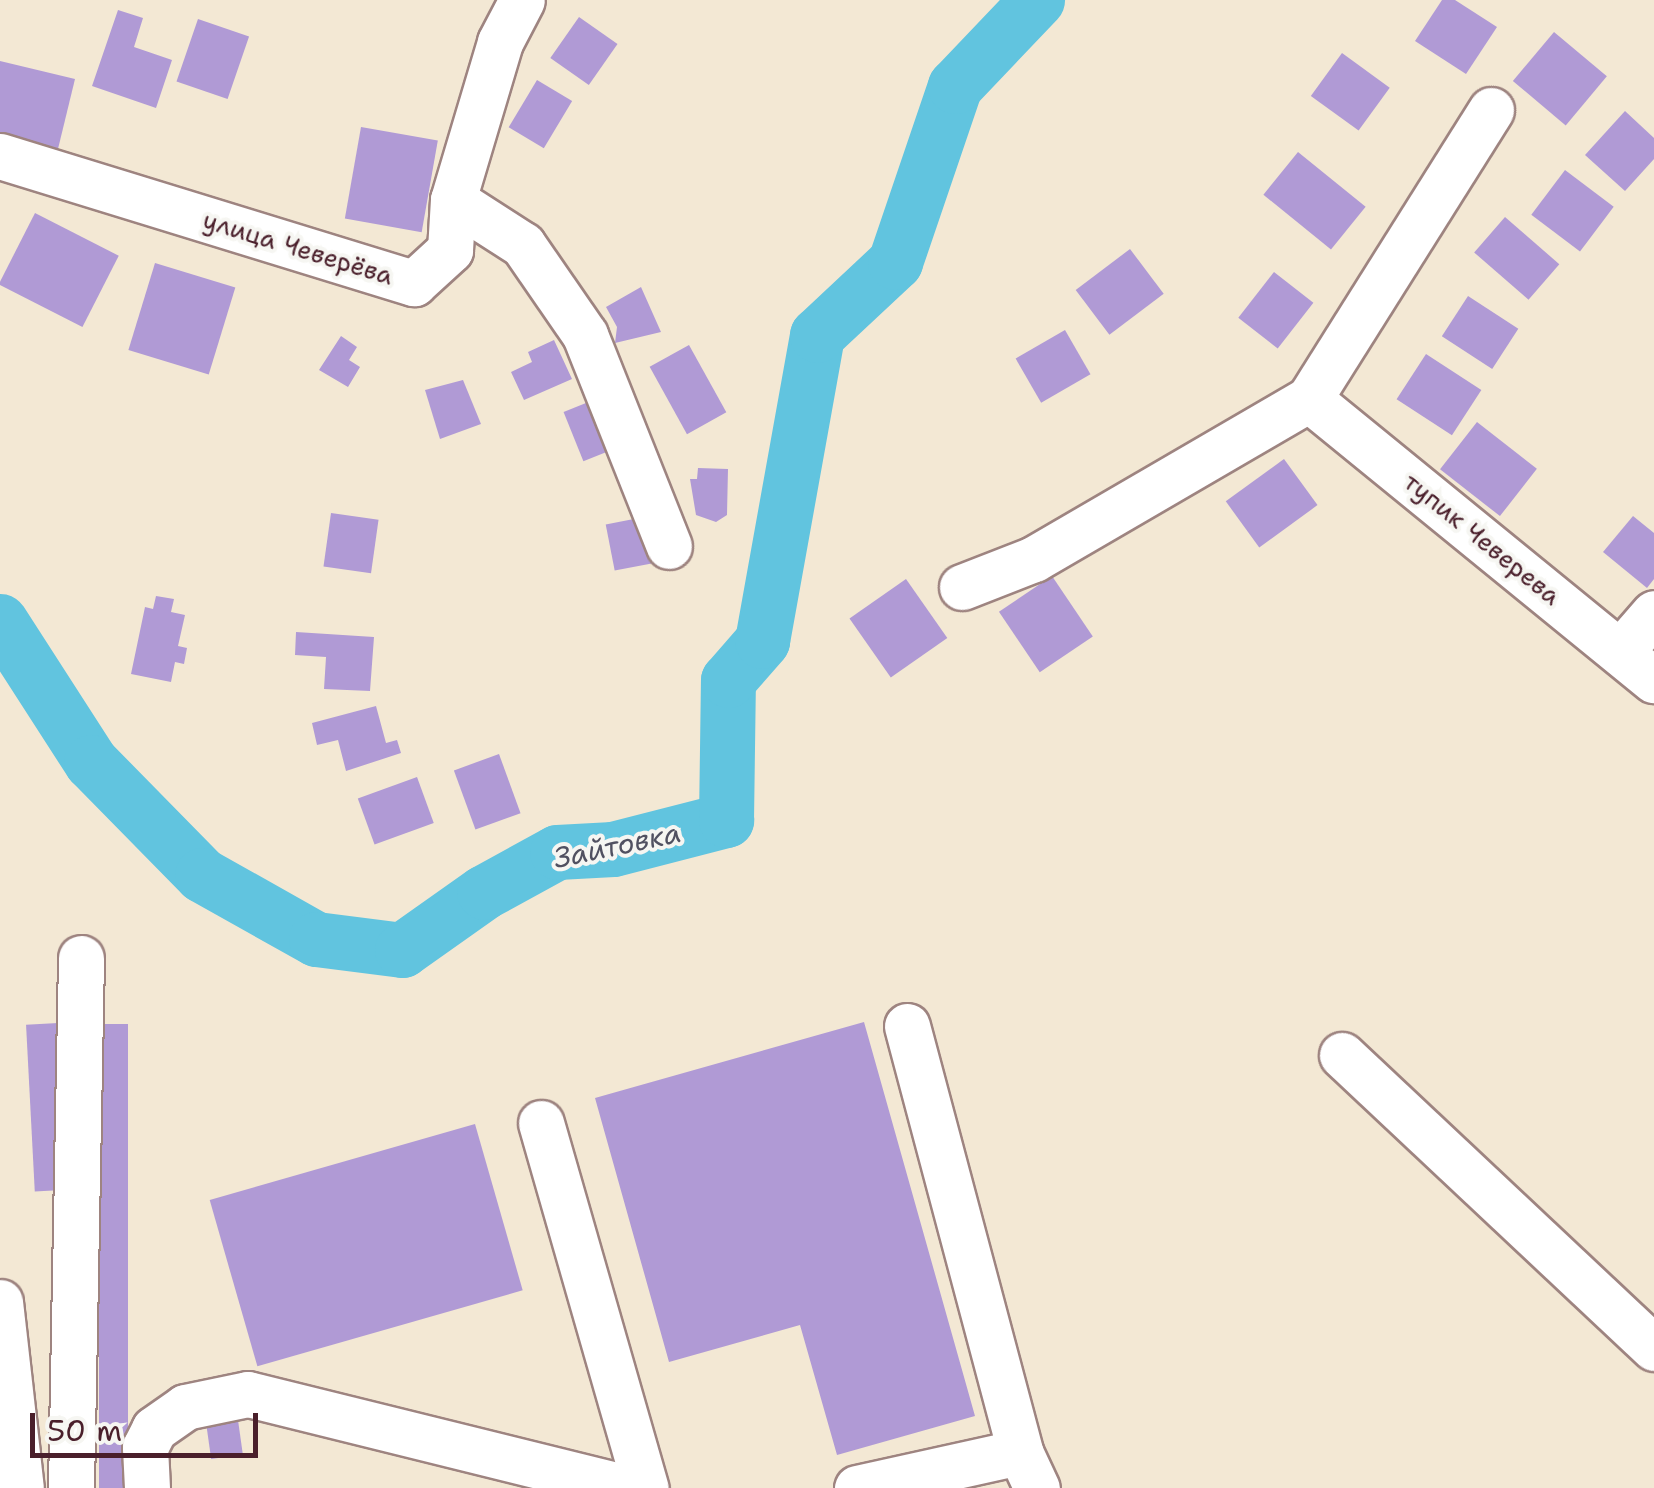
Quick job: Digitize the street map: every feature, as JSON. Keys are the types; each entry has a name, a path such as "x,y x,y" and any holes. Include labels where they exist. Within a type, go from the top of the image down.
{"street":[{"name":"улица Чеверёва","path":"0,156 414,283 450,250 452,200 500,42 522,0"},
{"path":"962,588 1034,559 1309,399 1491,110"},
{"path":"452,200 523,246 585,334 669,546"},
{"name":"тупик Чеверева","path":"1309,399 1637,665"},
{"path":"1637,665 1654,613"},
{"path":"72,1488 81,958"},
{"path":"857,1488 1028,1470 907,1026"},
{"path":"1342,1055 1654,1348"},
{"path":"541,1123 646,1488"},
{"path":"0,1302 20,1488"},
{"path":"147,1488 145,1447 154,1429 184,1407 248,1394 630,1488"}],"building":[{"path":"1442,0 1455,0 1497,27 1466,74 1415,41"},
{"path":"118,10 143,18 134,47 172,60 156,108 92,86"},
{"path":"579,17 618,44 589,85 550,58"},
{"path":"198,19 249,37 228,99 177,81"},
{"path":"1554,32 1607,76 1566,125 1513,81"},
{"path":"1342,53 1390,88 1359,131 1311,96"},
{"path":"0,61 75,79 57,153 0,139"},
{"path":"537,80 572,101 544,148 509,127"},
{"path":"1625,111 1654,138 1654,159 1625,191 1585,155"},
{"path":"361,127 438,141 422,232 345,219"},
{"path":"1298,152 1366,207 1331,249 1263,195"},
{"path":"1565,170 1614,207 1580,251 1531,215"},
{"path":"35,213 119,256 82,327 0,285"},
{"path":"1505,217 1559,264 1529,300 1474,252"},
{"path":"1130,249 1164,294 1109,335 1076,290"},
{"path":"155,263 235,288 209,375 128,350"},
{"path":"1274,272 1313,303 1278,348 1238,318"},
{"path":"641,287 661,332 615,343 617,327 606,307"},
{"path":"1468,296 1518,329 1492,369 1442,336"},
{"path":"1065,330 1090,374 1041,403 1016,358"},
{"path":"341,336 357,347 349,360 360,367 348,387 319,370"},
{"path":"554,340 572,379 524,400 511,372 532,362 528,352"},
{"path":"689,345 726,412 687,434 650,367"},
{"path":"1426,354 1481,390 1452,435 1397,399"},
{"path":"463,380 481,424 440,439 425,390"},
{"path":"596,399 616,448 583,461 564,412"},
{"path":"1477,422 1537,469 1500,516 1440,469"},
{"path":"1284,459 1318,505 1259,547 1226,501"},
{"path":"698,468 728,469 727,515 716,522 696,515 690,479 697,479"},
{"path":"331,513 379,520 371,573 323,566"},
{"path":"1633,516 1654,533 1654,579 1647,588 1603,552"},
{"path":"644,517 653,563 615,571 606,524"},
{"path":"1052,576 1093,637 1040,672 999,612"},
{"path":"906,579 947,638 891,678 849,619"},
{"path":"156,596 174,599 171,612 185,615 178,646 187,648 184,664 175,662 171,682 131,674 145,607 153,609"},
{"path":"296,632 374,637 370,691 324,689 326,657 295,655"},
{"path":"376,706 386,743 397,740 401,753 346,771 338,740 317,745 312,723"},
{"path":"499,754 521,813 475,830 454,770"},
{"path":"417,777 434,823 375,845 358,799"},
{"path":"864,1022 975,1416 837,1455 800,1325 669,1362 595,1098"},
{"path":"58,1023 67,1190 35,1191 26,1025"},
{"path":"99,1024 128,1024 128,1488 99,1488"},
{"path":"475,1124 523,1290 257,1366 210,1200"},
{"path":"237,1413 243,1455 211,1459 205,1417"}],"waterway":[{"name":"Зайтовка","path":"0,621 91,762 202,875 316,939 402,950 484,892 557,852 613,849 726,820 728,680 762,641 817,335 895,262 955,86 1037,0"}]}
